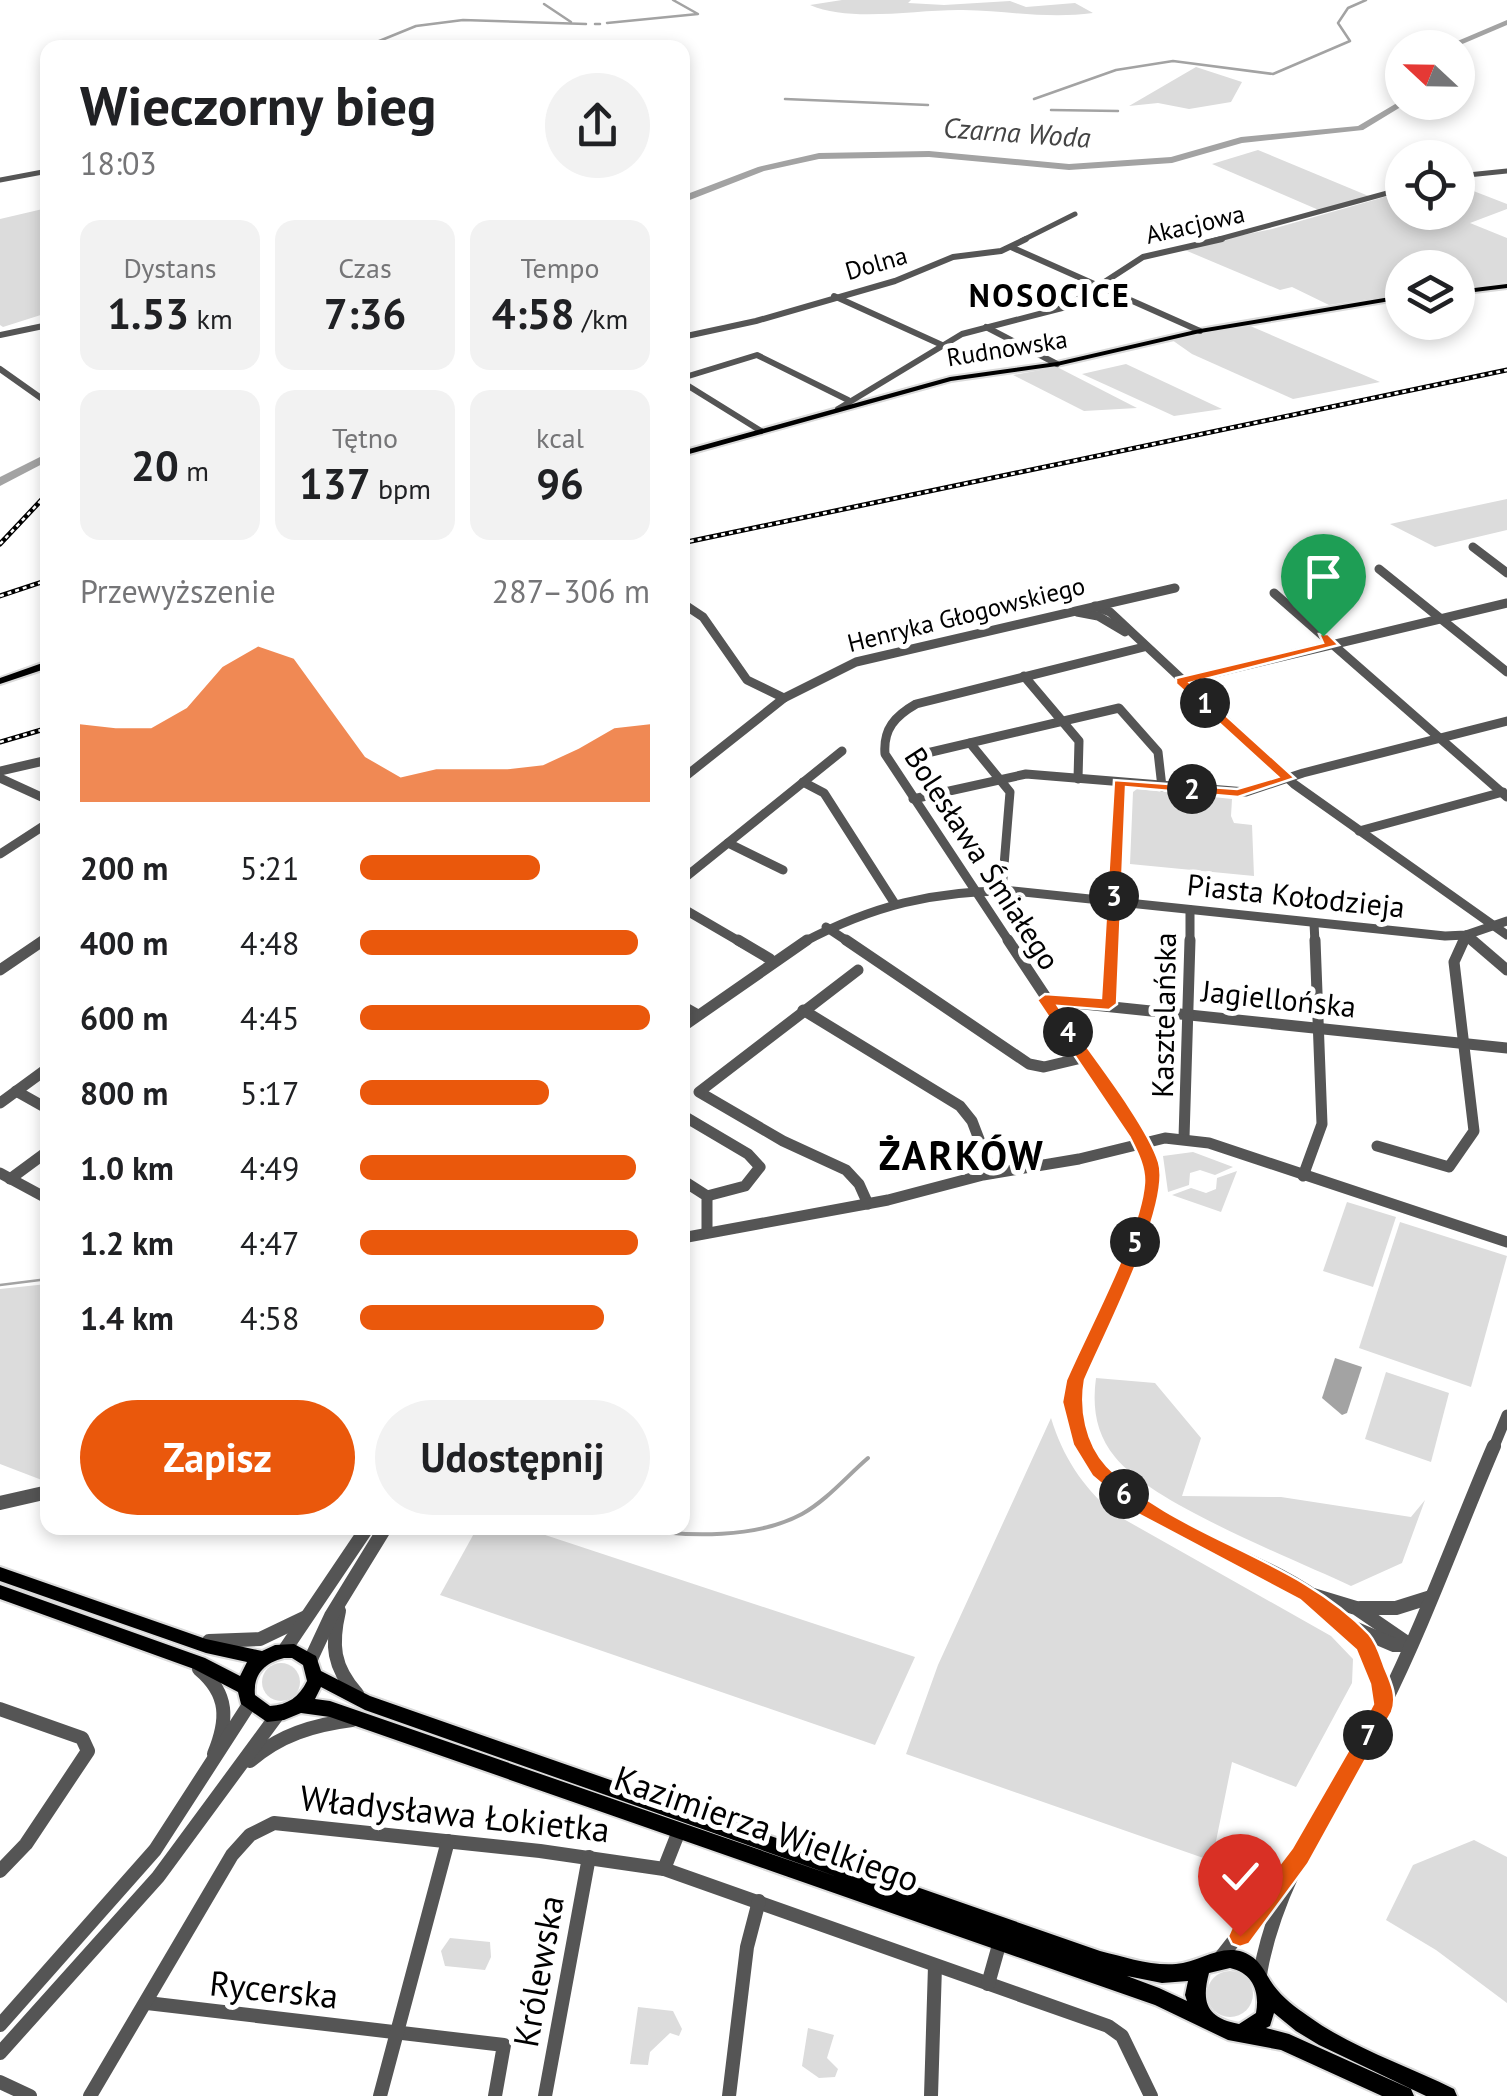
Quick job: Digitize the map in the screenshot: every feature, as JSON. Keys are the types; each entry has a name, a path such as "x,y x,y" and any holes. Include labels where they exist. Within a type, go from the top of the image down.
{"main road":[{"path":"1475,290 1507,286"},
{"name":"Rudnowska","path":"690,452 962,377 1057,364 1200,330 1385,300"},
{"path":"0,681 40,667"},
{"path":"0,1574 191,1641 262,1658"},
{"path":"0,1592 221,1672 259,1711 278,1714 300,1705 312,1691 312,1668 303,1655 284,1650 262,1658 250,1670 247,1695"},
{"name":"Kazimierza Wielkiego","path":"312,1668 361,1711 679,1831 1164,1999 1209,2022"},
{"name":"Kazimierza Wielkiego","path":"300,1705 361,1711 1080,1954 1163,1974 1183,1974 1208,1964"},
{"path":"1404,2096 1282,2041 1209,2022 1194,1995 1208,1964 1235,1960 1263,1984 1284,2011 1306,2026 1447,2096"},
{"path":"1238,2032 1248,2031 1263,2019 1267,2010 1263,1984"}],"street":[{"path":"1475,174 1507,171"},
{"path":"0,180 40,172"},
{"name":"Akacjowa","path":"838,409 942,346 985,327 1059,310 1156,252 1276,226 1385,195"},
{"name":"Dolna","path":"690,335 765,319 833,296 896,281 953,257 990,254 1075,214"},
{"path":"1011,247 1200,330"},
{"path":"833,296 942,346"},
{"path":"0,335 40,327"},
{"path":"985,327 1057,364"},
{"path":"690,377 756,355 848,400"},
{"path":"0,369 40,397"},
{"path":"690,385 761,431"},
{"path":"1473,547 1507,574"},
{"path":"1378,569 1507,672"},
{"name":"Henryka Głogowskiego","path":"690,772 784,698 832,671 886,653 1175,588"},
{"path":"1274,593 1505,793"},
{"path":"1114,616 1117,605 1128,598"},
{"path":"1180,681 1507,603"},
{"path":"1094,606 1114,616 1288,778 1507,935"},
{"path":"1094,606 1103,618"},
{"path":"690,610 706,621 746,680 784,698"},
{"path":"1066,612 1103,618 1130,634"},
{"name":"Bolesława Śmiałego","path":"1144,647 933,698 904,710 892,720 886,732 884,754 1086,1057 1142,1143 1150,1162 1152,1194 1138,1236 1082,1357 1072,1402 1074,1423 1099,1470 1121,1492 1307,1594 1344,1623 1372,1657 1384,1704"},
{"path":"1024,676 1080,741 1078,779"},
{"path":"910,757 1119,708 1158,752 1162,786"},
{"path":"913,799 1026,774 1238,793 1507,722"},
{"path":"970,743 1010,792 1002,890"},
{"path":"690,874 842,751"},
{"path":"0,771 40,762"},
{"path":"0,778 40,796"},
{"path":"803,782 824,793 895,904"},
{"path":"1109,1004 1119,782"},
{"path":"1360,832 1505,793"},
{"path":"0,854 40,831"},
{"path":"728,843 783,870"},
{"name":"Piasta Kołodzieja","path":"690,1020 770,958 826,927 895,904 971,889 1466,935 1507,920"},
{"name":"Kasztelańska","path":"690,1236 868,1204 992,1173 1079,1159 1142,1143 1184,1138 1190,910"},
{"path":"690,913 770,958"},
{"path":"1303,1176 1322,1124 1314,923"},
{"path":"826,927 1039,1068 1086,1057"},
{"path":"1377,1146 1442,1166 1454,1166 1474,1131 1454,962 1466,935 1507,970"},
{"path":"0,970 40,943"},
{"path":"858,970 698,1092 846,1170 859,1184 868,1204"},
{"name":"Jagiellońska","path":"1045,1000 1507,1048"},
{"path":"690,1010 698,1015"},
{"path":"803,1010 960,1106 972,1121 992,1173"},
{"path":"0,1102 40,1074"},
{"path":"16,1091 40,1105"},
{"path":"690,1121 748,1154 760,1167 745,1186 708,1196 690,1185"},
{"path":"1184,1138 1507,1242"},
{"path":"40,1155 5,1176 40,1196"},
{"path":"707,1232 708,1196"},
{"path":"1263,1984 1266,1934 1300,1856 1384,1704 1507,1415"},
{"path":"0,1503 40,1494"},
{"path":"284,1650 315,1611 363,1535"},
{"path":"312,1668 342,1598 381,1535"},
{"name":"Bolesława Śmiałego","path":"1307,1594 1356,1608 1396,1608 1432,1597"},
{"path":"220,1796 262,1750 285,1734 361,1711 331,1655 342,1598"},
{"name":"Bolesława Śmiałego","path":"1356,1608 1410,1645"},
{"path":"191,1641 244,1643 266,1638 315,1611"},
{"name":"Bolesława Śmiałego","path":"1344,1623 1394,1644 1410,1645"},
{"path":"181,1657 219,1686 226,1703 222,1735 196,1791"},
{"path":"0,2025 122,1890 196,1791 247,1695"},
{"path":"0,1709 82,1738 88,1751 26,1844 0,1870"},
{"path":"0,2053 129,1912 278,1714"},
{"name":"Władysława Łokietka","path":"90,2096 240,1843 274,1823 589,1856 664,1869 1108,2026 1122,2036 1151,2096"},
{"path":"664,1869 679,1831"},
{"path":"380,2096 448,1842"},
{"name":"Królewska","path":"545,2096 589,1856"},
{"path":"1208,1964 1226,1954 1300,1856"},
{"path":"729,2096 749,1936 759,1902"},
{"path":"988,1984 999,1945"},
{"path":"930,2096 936,1966"},
{"name":"Rycerska","path":"147,2004 504,2045 494,2096"},
{"path":"0,2082 30,2096"}],"shaded area":[{"path":"842,0 911,0 908,3 944,5 1010,1 1026,7 1075,3 1093,13 1044,15 963,10 865,14 810,5"},
{"path":"1196,67 1242,82 1231,102 1189,109 1158,103 1129,106"},
{"path":"1258,150 1371,197 1321,211 1212,164"},
{"path":"1475,192 1507,204 1507,209 1475,221"},
{"path":"1385,197 1385,230 1475,230 1475,225 1507,238 1507,282 1475,287 1475,250 1385,250 1385,297 1329,305 1292,287 1280,290 1180,248 1272,229"},
{"path":"40,210 40,315 3,327 0,325 0,219"},
{"path":"1248,325 1380,382 1293,399 1192,354 1172,340"},
{"path":"1126,364 1222,409 1174,416 1082,374"},
{"path":"1057,367 1137,408 1084,411 1013,375"},
{"path":"1507,499 1507,530 1435,547 1390,524"},
{"path":"1137,789 1232,799 1234,823 1252,825 1254,876 1130,864 1133,792"},
{"path":"1193,1152 1233,1167 1215,1175 1200,1170 1190,1173 1189,1185 1168,1192 1163,1156"},
{"path":"1237,1171 1221,1212 1172,1195 1191,1188 1206,1193 1216,1189 1217,1178"},
{"path":"1347,1202 1396,1217 1373,1287 1323,1271"},
{"path":"1400,1222 1507,1256 1471,1387 1359,1348"},
{"path":"40,1285 40,1479 0,1464 0,1289"},
{"path":"1335,1358 1362,1367 1347,1413 1342,1415 1322,1398"},
{"path":"1386,1372 1449,1393 1431,1462 1365,1439"},
{"path":"1096,1378 1155,1383 1201,1438 1182,1496 1281,1497 1411,1517 1425,1500 1402,1563 1351,1586 1225,1529 1159,1493 1133,1475 1103,1439 1095,1410"},
{"path":"1051,1418 1075,1470 1113,1513 1331,1636 1353,1659 1352,1683 1296,1787 1232,1762 1212,1861 906,1754 938,1665"},
{"path":"473,1535 545,1535 915,1657 875,1745 440,1595"},
{"path":"281,1663 294,1669 300,1682 294,1695 281,1701 268,1695 262,1682 268,1669"},
{"path":"1474,1840 1507,1857 1507,2003 1436,1950 1386,1920 1413,1865"},
{"path":"450,1938 490,1942 491,1957 485,1970 445,1966 441,1951"},
{"path":"1230,1971 1246,1978 1253,1994 1246,2010 1230,2017 1214,2010 1207,1994 1214,1978"},
{"path":"638,2007 673,2011 682,2029 679,2036 670,2033 650,2052 648,2065 630,2064"},
{"path":"808,2028 834,2035 827,2058 838,2069 835,2077 819,2078 802,2066"}],"waterway":[{"path":"607,23 698,14 673,0"},
{"path":"1034,99 1116,70 1173,61 1273,74 1350,41 1338,23 1348,8 1366,0"},
{"path":"544,4 571,22"},
{"path":"382,40 416,26 463,20 586,24"},
{"name":"Czarna Woda","path":"1475,35 1507,22"},
{"path":"595,24 600,24"},
{"path":"785,99 928,105"},
{"path":"1051,110 1118,111"},
{"name":"Czarna Woda","path":"690,197 761,169 819,156 929,154 1069,167 1172,160 1241,140 1360,128 1385,114"},
{"name":"Czarna Woda","path":"0,482 40,460"},
{"path":"0,1285 40,1280"},
{"path":"690,1533 744,1532 784,1522 820,1502 868,1458"}],"railway":[{"path":"690,541 1507,370"},
{"path":"0,544 40,502"},
{"path":"0,596 40,583"},
{"path":"0,742 40,730"}],"district":[{"name":"NOSOCICE","path":"1050,295"},
{"name":"ŻARKÓW","path":"962,1155"}],"route":[{"path":"1240,1936 1300,1856 1360,1751 1384,1704 1379,1674 1356,1634 1307,1594 1143,1507 1099,1470 1083,1445 1074,1423 1075,1380 1139,1233 1153,1182 1150,1162 1138,1136 1045,1000 1109,1004 1119,782 1238,793 1272,786 1288,778 1180,681 1332,645 1323,636"}]}
